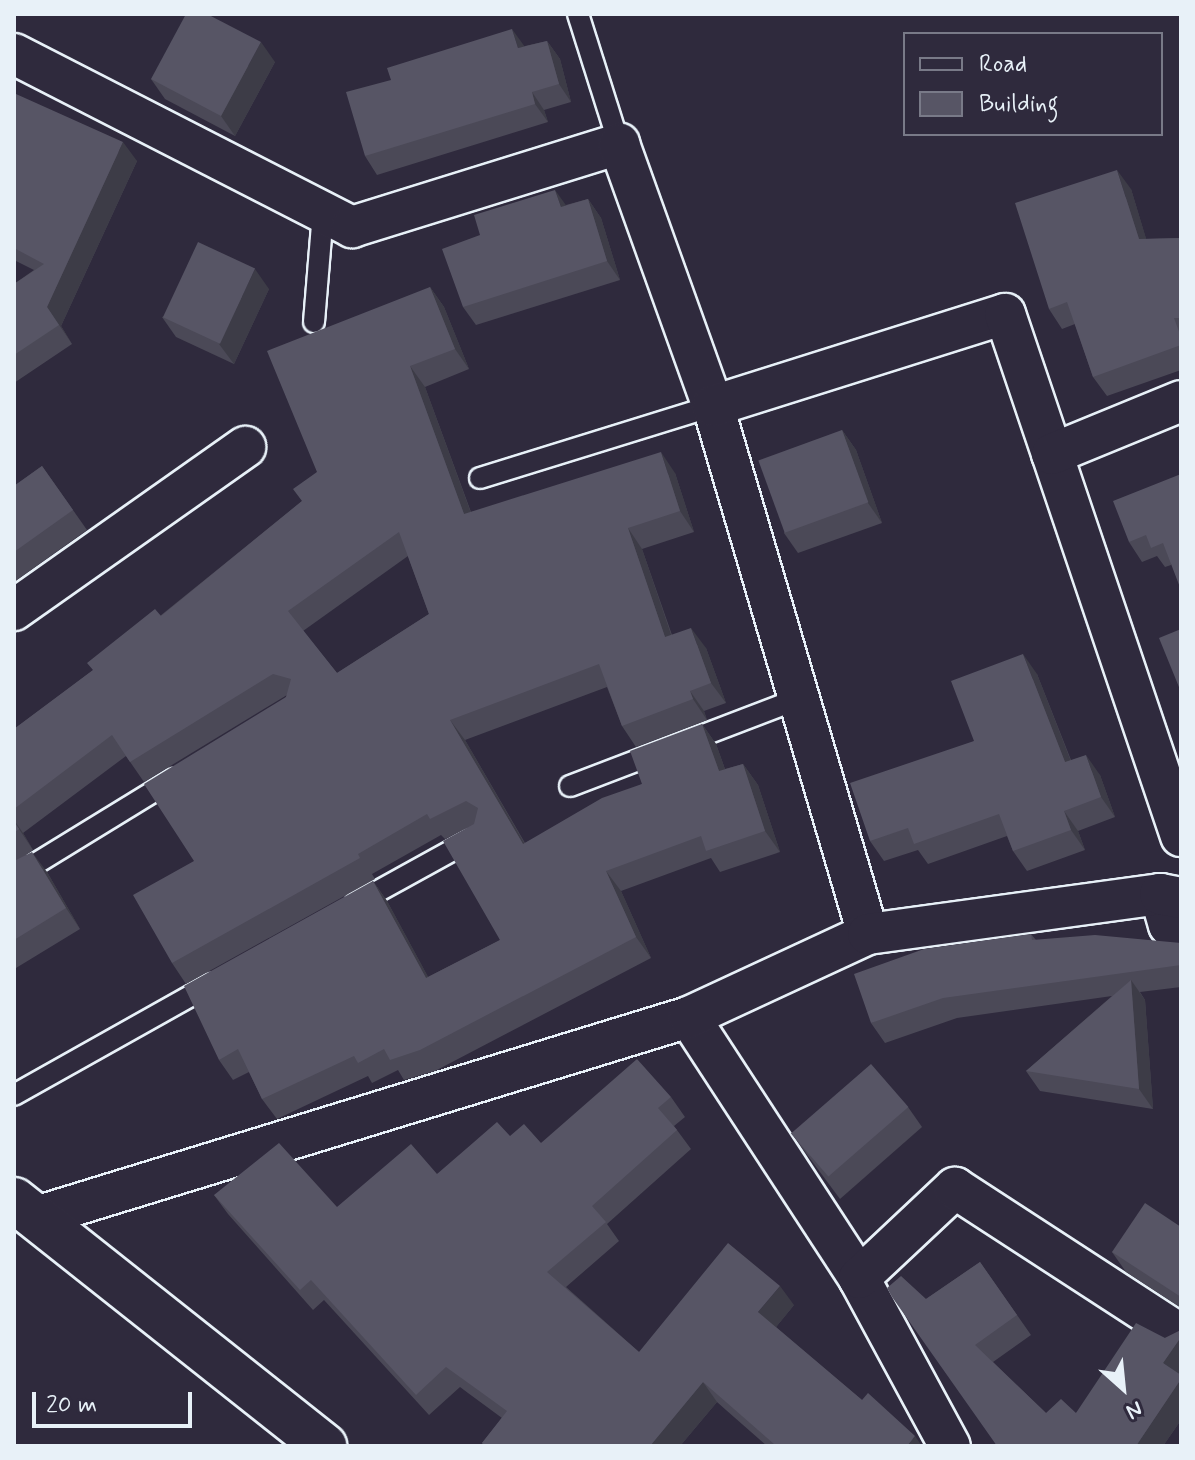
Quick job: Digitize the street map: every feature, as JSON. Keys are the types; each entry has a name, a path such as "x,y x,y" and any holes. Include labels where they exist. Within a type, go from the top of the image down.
{"main road":[{"path":"25,1208 324,1446"}],"street":[{"path":"14,54 352,227 619,144 713,406 868,934"},
{"path":"713,406 1005,314 1181,836"},
{"path":"1052,454 1181,401"},
{"path":"14,610 245,447"},
{"path":"25,1208 689,1017 868,934 1170,896 1169,925 1181,939"},
{"path":"689,1017 859,1278 950,1446"},
{"path":"859,1278 955,1188 1181,1335"}],"lane":[{"path":"578,14 619,144"},
{"path":"314,322 323,212"},
{"path":"480,478 713,406"},
{"path":"570,786 798,699"},
{"path":"14,877 187,771"},
{"path":"330,919 481,834"},
{"path":"14,1095 234,972"}],"building":[{"path":"186,14 207,14 261,42 221,116 151,79"},
{"path":"512,29 518,48 547,41 559,84 532,92 535,104 365,156 346,92 391,80 387,68"},
{"path":"16,94 123,142 47,307 59,325 14,355 14,284 44,264 14,248"},
{"path":"1117,170 1139,239 1181,238 1181,318 1174,318 1181,345 1093,377 1067,302 1049,309 1015,203"},
{"path":"555,190 561,207 588,199 607,261 463,307 442,249 480,235 474,215"},
{"path":"198,242 255,269 220,344 163,317"},
{"path":"430,287 455,349 410,366 464,514 661,452 680,511 628,528 665,637 691,628 711,683 690,691 693,699 622,726 599,664 450,720 523,844 602,798 642,784 630,751 702,724 719,771 743,764 765,831 706,851 701,836 606,871 636,937 420,1050 390,1060 384,1049 358,1063 354,1056 262,1099 238,1049 219,1060 184,986 373,881 426,978 500,940 443,841 474,824 478,808 466,801 430,819 427,814 358,854 360,858 172,963 133,895 194,861 144,784 286,697 291,679 273,674 130,762 112,735 14,809 14,729 93,670 87,663 155,609 161,616 302,501 293,489 317,472 267,351","holes":["399,532 429,614 337,673 288,611"]},
{"path":"842,430 868,502 785,533 758,460"},
{"path":"42,466 73,510 14,552 14,486"},
{"path":"1181,474 1181,590 1163,543 1151,548 1146,535 1129,542 1113,501"},
{"path":"1181,629 1181,692 1159,638"},
{"path":"1023,654 1065,762 1086,755 1101,797 1064,811 1071,830 1013,851 999,814 914,844 908,828 870,841 850,783 974,741 951,681"},
{"path":"32,852 66,908 14,940 14,861"},
{"path":"1031,934 1032,940 1095,935 1181,943 1181,965 943,998 871,1023 854,974 924,949"},
{"path":"1131,980 1139,1089 1026,1071"},
{"path":"637,1059 671,1097 658,1108 677,1130 592,1206 606,1222 547,1272 639,1352 728,1243 780,1286 758,1312 862,1400 868,1393 915,1436 907,1446 772,1446 774,1444 703,1382 650,1446 486,1446 482,1443 507,1411 446,1367 416,1395 311,1280 300,1290 214,1195 279,1143 337,1207 411,1144 437,1174 497,1122 510,1136 524,1124 541,1143"},
{"path":"871,1064 908,1107 828,1177 791,1134"},
{"path":"1145,1203 1181,1227 1181,1297 1112,1252"},
{"path":"980,1262 1017,1315 975,1345 1046,1413 1061,1399 1076,1413 1136,1323 1165,1338 1181,1330 1181,1337 1163,1363 1181,1375 1181,1379 1136,1446 997,1446 887,1288 901,1276 926,1299"}]}
